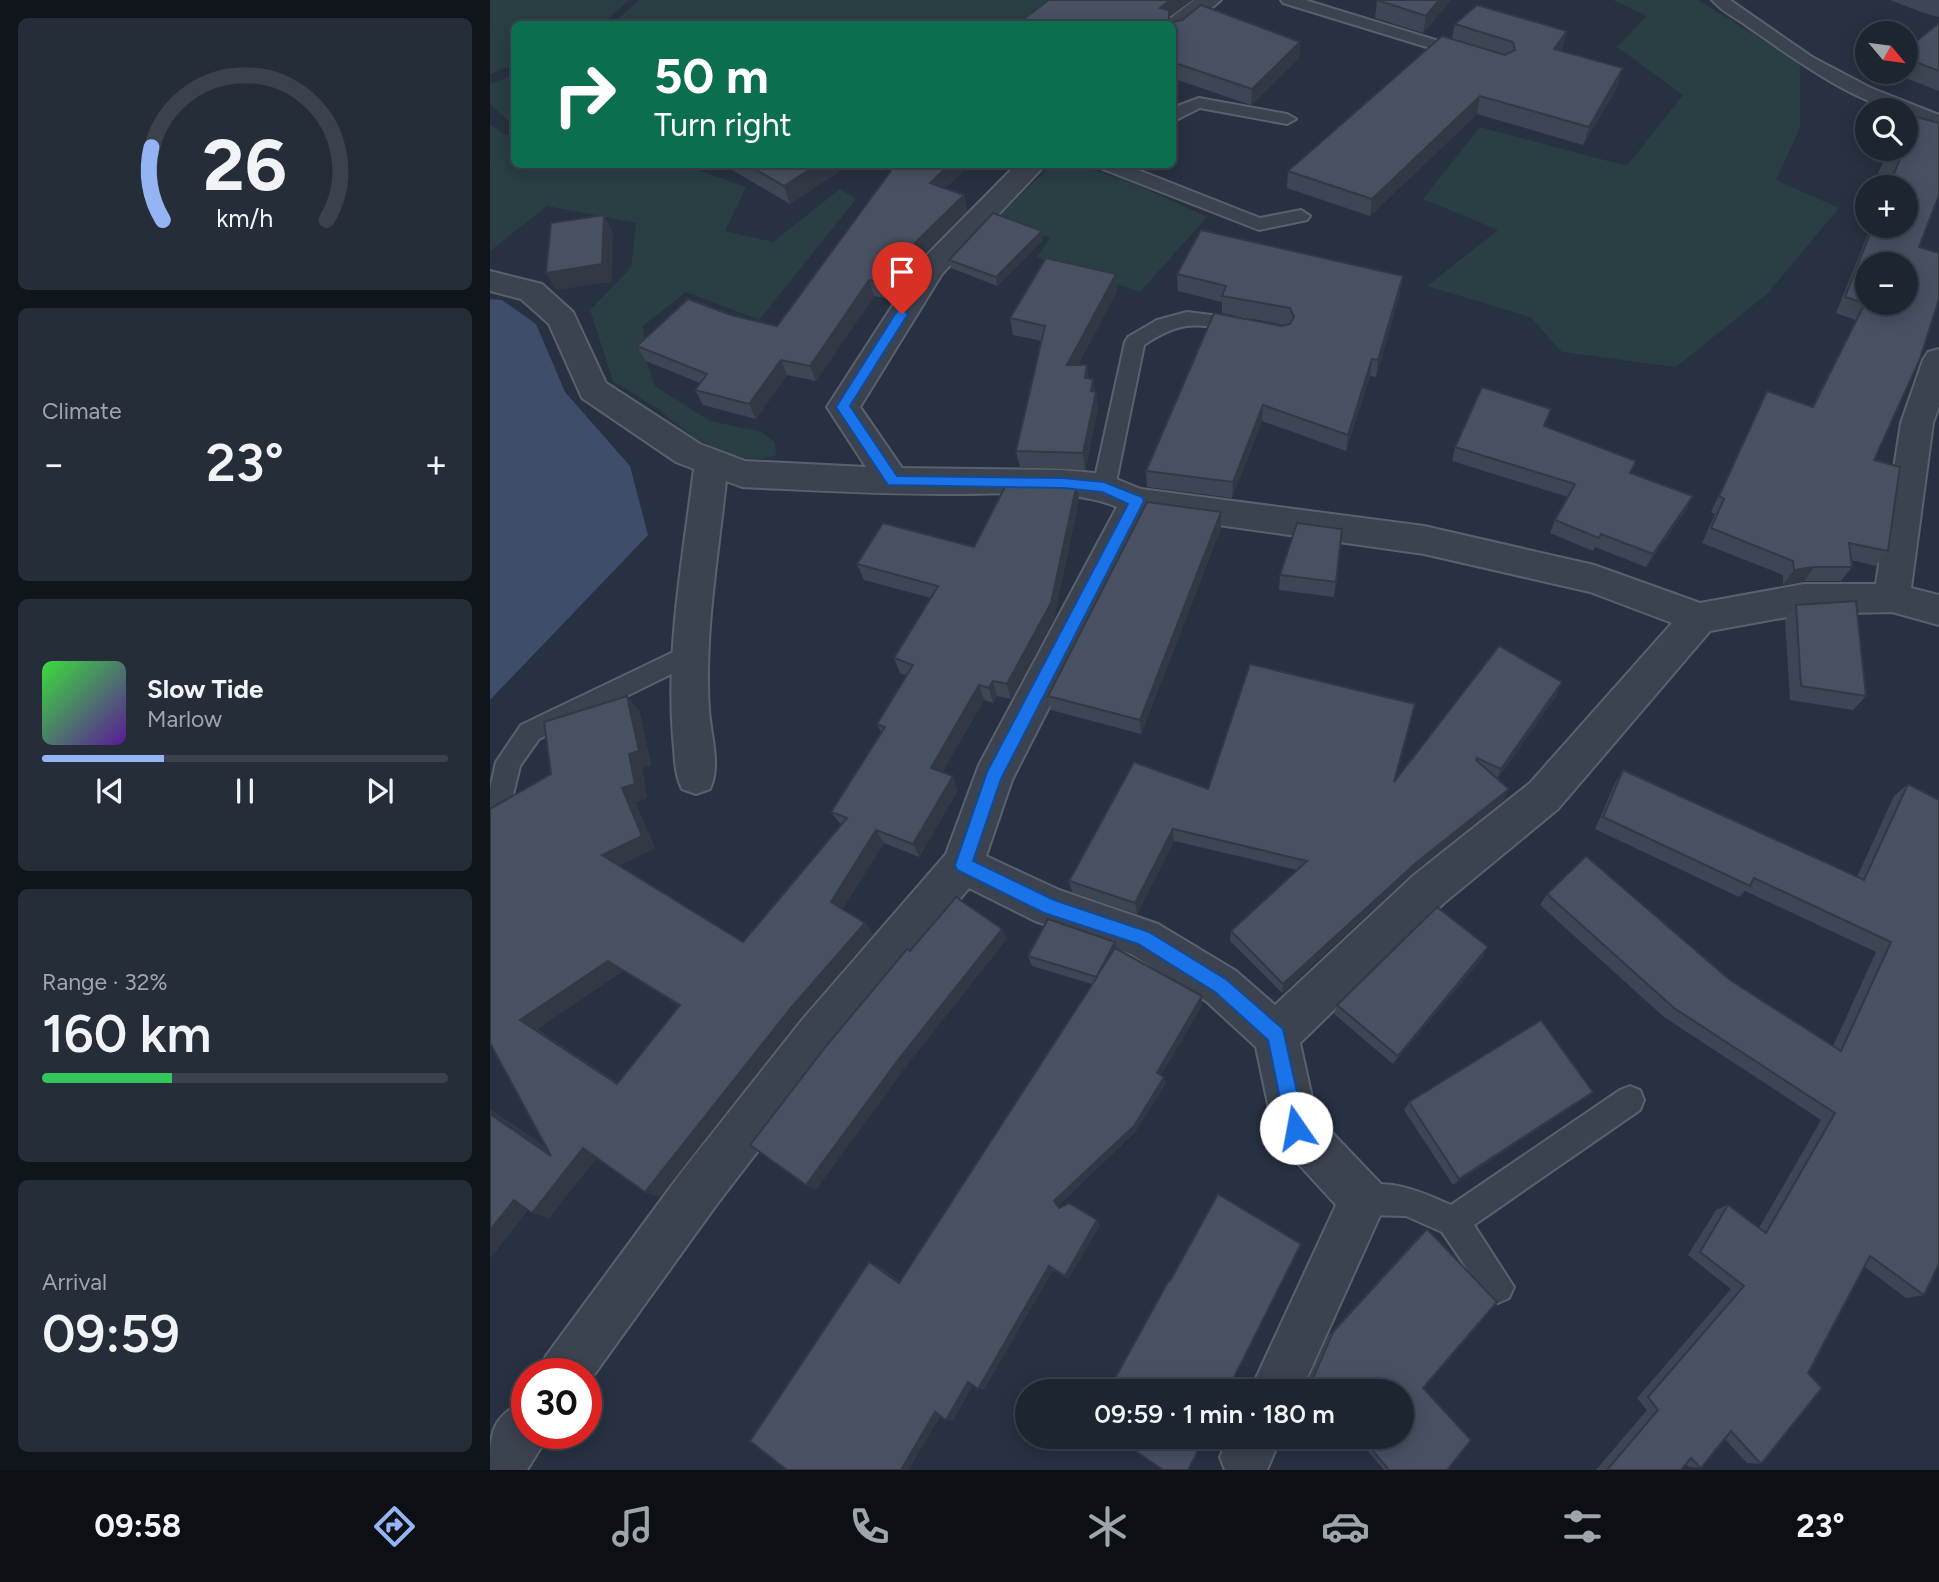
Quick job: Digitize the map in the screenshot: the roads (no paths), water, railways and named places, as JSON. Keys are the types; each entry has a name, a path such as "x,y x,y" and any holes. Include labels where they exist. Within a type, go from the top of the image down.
{"street":[{"path":"1176,26 1209,0"},
{"path":"893,481 843,407 932,267 1029,168"},
{"path":"490,281 531,291 562,319 593,390 688,453 742,474 893,481 1063,483 1424,540 1594,579 1699,618 1804,599 1892,598 1939,610"},
{"path":"1892,598 1917,423 1939,360"},
{"path":"696,777 690,709 690,654 711,462"},
{"path":"576,1358 700,1187 818,1036 963,865 993,778 1120,494"},
{"path":"1276,1035 1429,889 1544,796 1699,618"},
{"path":"963,865 1050,907 1143,937 1221,986 1276,1035 1296,1128 1363,1200 1281,1379"},
{"path":"495,1470 511,1448"}],"lane":[{"path":"1289,0 1475,57"},
{"path":"1720,0 1806,60 1865,92 1939,121"},
{"path":"1176,114 1199,103 1287,119"},
{"path":"1119,168 1259,223 1301,216"},
{"path":"1120,494 1135,342 1159,325 1187,316 1267,330"},
{"path":"490,802 502,794 508,762 530,732 690,654"},
{"path":"1453,1221 1630,1100"},
{"path":"1363,1200 1407,1201 1453,1221 1498,1287"}],"water":[{"path":"490,299 502,300 536,324 565,392 630,466 648,535 490,700"}]}
